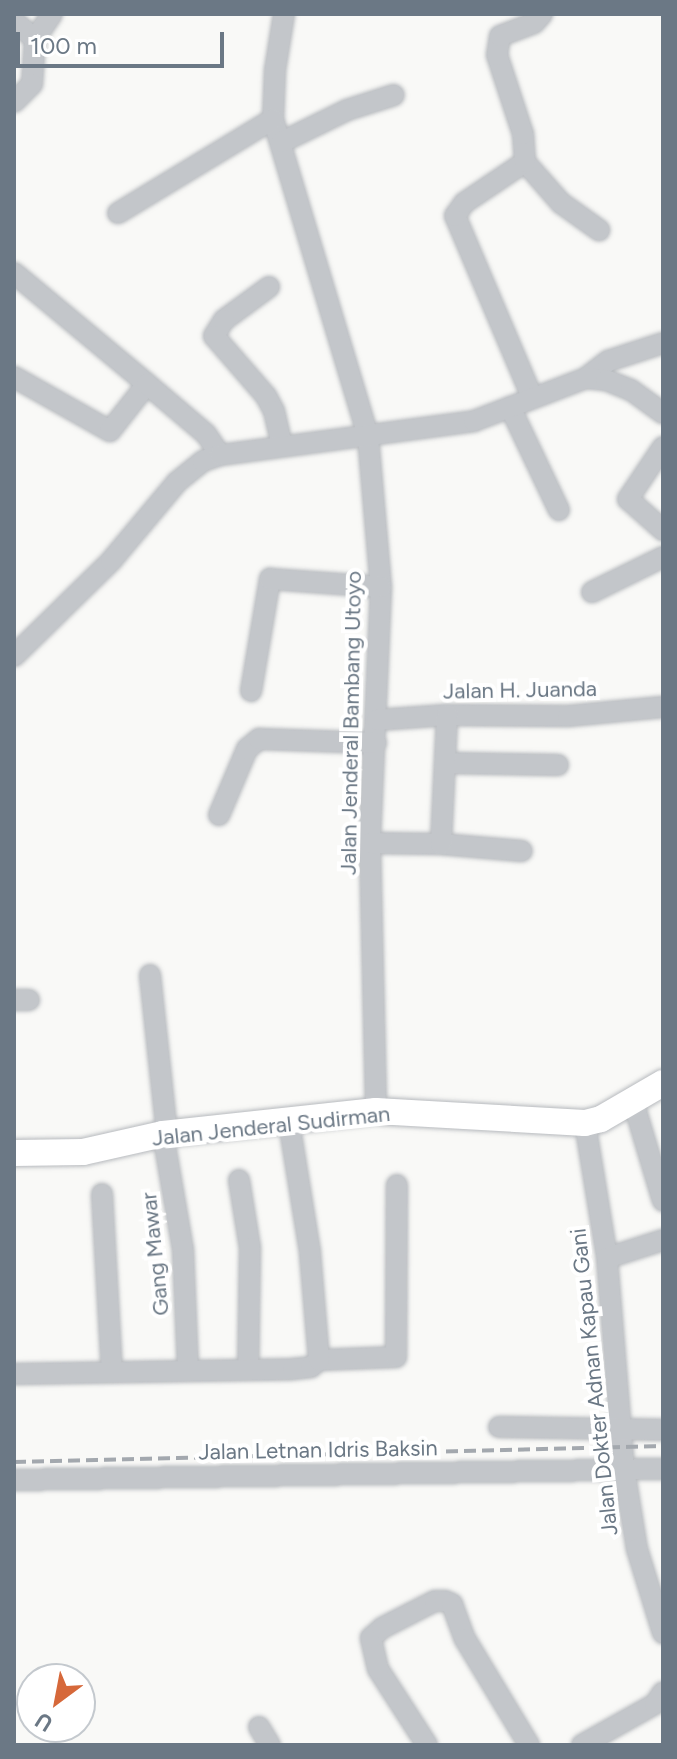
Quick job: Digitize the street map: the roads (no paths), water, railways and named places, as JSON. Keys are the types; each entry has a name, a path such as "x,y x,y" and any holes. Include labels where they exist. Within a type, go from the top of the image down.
{"main road":[{"name":"Jalan Jenderal Sudirman","path":"14,1153 83,1152 165,1134 289,1123 376,1111 585,1123 601,1119 663,1083"}],"street":[{"path":"14,102 32,84 35,39 52,14"},
{"name":"Jalan Jenderal Bambang Utoyo","path":"284,14 275,70 273,119 368,436 381,587 370,843 376,1111"},
{"path":"542,14 534,23 500,36 497,55 523,134 525,162 561,203 599,230"},
{"path":"14,21 35,39"},
{"path":"282,142 347,110 394,95"},
{"path":"118,213 273,119"},
{"path":"525,162 464,203 455,216 532,397"},
{"path":"14,273 206,434 220,455"},
{"path":"269,287 224,320 214,336 266,396 274,411 282,446"},
{"path":"14,656 111,561 177,482 203,461 220,455 474,421 586,378 608,361 663,343"},
{"path":"14,377 110,431 147,384"},
{"path":"586,378 606,380 631,390 663,413"},
{"path":"510,407 559,510"},
{"path":"663,447 628,499 663,530"},
{"path":"592,592 663,557"},
{"path":"251,691 270,579 381,587"},
{"name":"Jalan H. Juanda","path":"377,720 447,715 568,716 663,707"},
{"path":"441,844 447,715"},
{"path":"219,815 247,749 259,739 376,743"},
{"path":"447,763 558,765"},
{"path":"370,843 441,844 522,851"},
{"name":"Gang Mawar","path":"150,975 165,1134 183,1250 188,1370"},
{"path":"633,1101 663,1201"},
{"path":"289,1123 310,1252 319,1360"},
{"name":"Jalan Dokter Adnan Kapau Gani","path":"585,1123 607,1258 624,1469 637,1549 663,1633"},
{"path":"239,1180 250,1248 248,1369"},
{"path":"14,1374 293,1369 311,1367 319,1360 396,1357 397,1185"},
{"path":"102,1194 112,1371"},
{"path":"607,1258 663,1240"},
{"path":"499,1427 663,1430"},
{"name":"Jalan Letnan Idris Baksin","path":"14,1480 663,1469"},
{"path":"427,1745 378,1669 371,1638 382,1628 435,1601 452,1604 465,1639 529,1745"},
{"path":"582,1745 655,1704 663,1692"}],"railway":[{"path":"14,1462 663,1446"}]}
